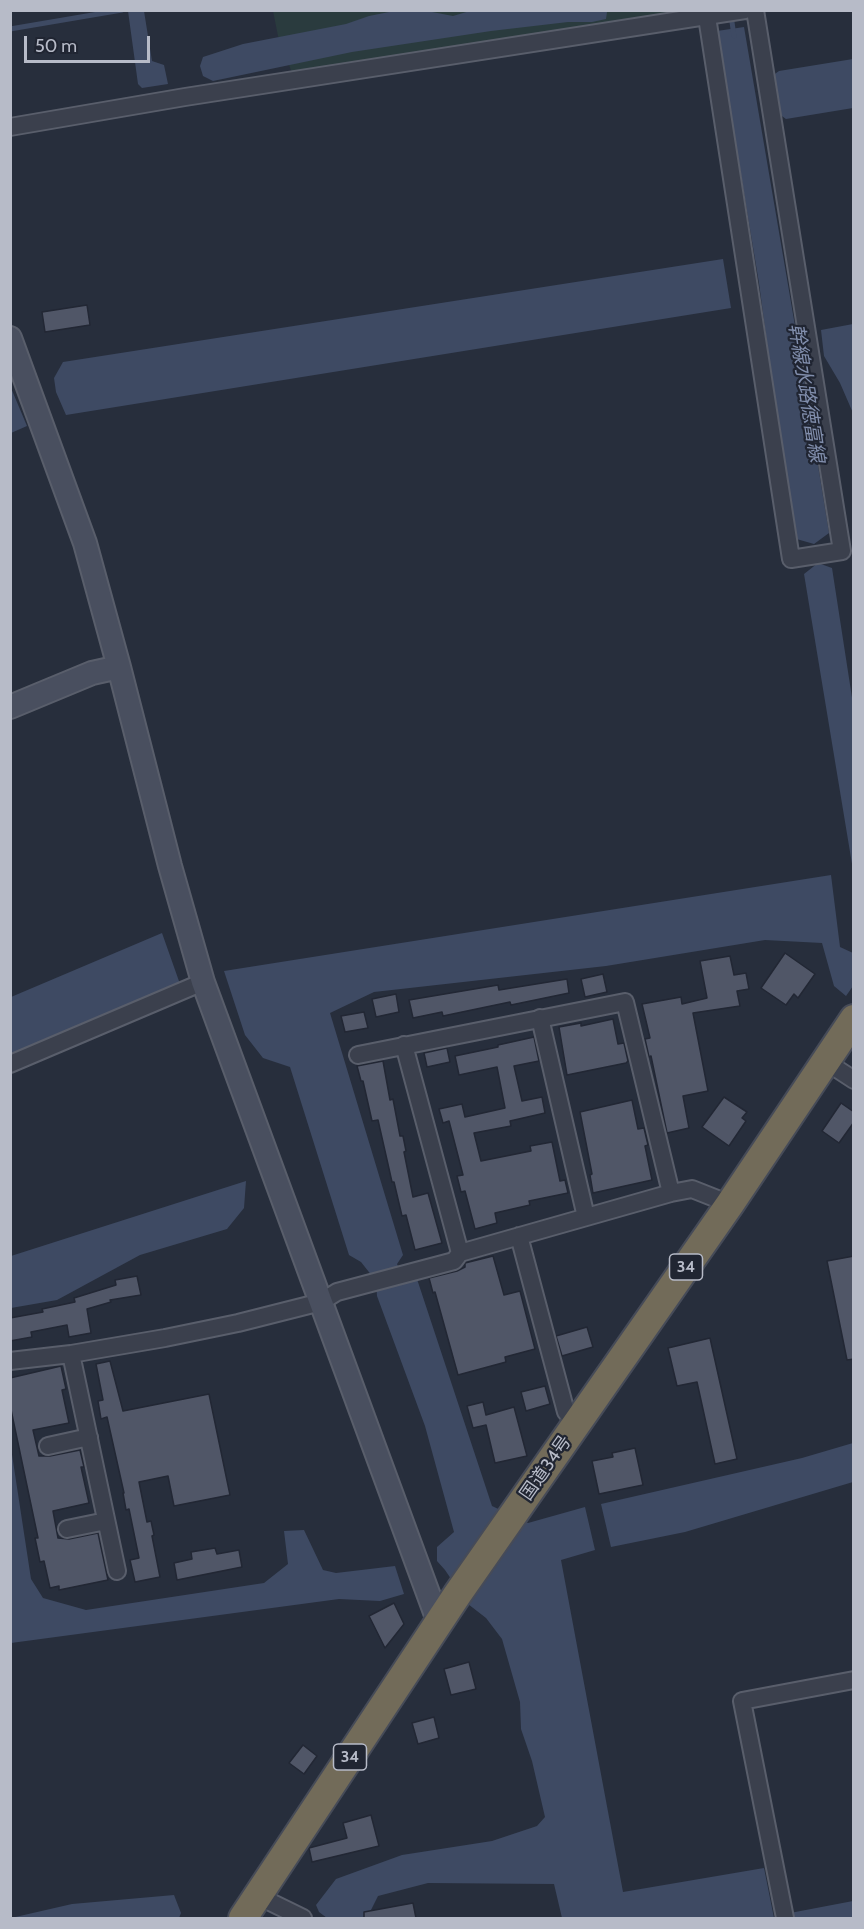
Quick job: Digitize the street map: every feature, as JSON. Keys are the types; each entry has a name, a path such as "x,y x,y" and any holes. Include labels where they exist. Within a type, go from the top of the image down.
{"highway":[{"name":"国道34号","path":"250,1907 458,1595 730,1204 854,1019"}],"street":[{"path":"10,127 185,97 745,10"},
{"path":"707,16 792,559 842,551 755,10"},
{"path":"13,351 85,543 203,982 439,1623"},
{"path":"10,708 92,673 119,667"},
{"path":"10,1064 203,982"},
{"path":"358,1055 625,1002 671,1193"},
{"path":"540,1018 586,1217"},
{"path":"404,1045 460,1253"},
{"path":"825,1061 854,1080"},
{"path":"10,1361 71,1354 218,1327 321,1302 337,1292 454,1261 460,1253 671,1193 692,1190 730,1204"},
{"path":"519,1236 566,1412 578,1422"},
{"path":"71,1354 117,1571"},
{"path":"48,1446 89,1437"},
{"path":"67,1529 106,1521"},
{"path":"785,1918 742,1701 854,1680"},
{"path":"250,1907 303,1918"}],"shaded area":[{"path":"273,11 709,11 292,73 278,36"}],"water":[{"path":"473,10 607,12 606,19 592,22 568,22 491,31 352,52 213,81 203,76 200,66 203,57 243,44 346,24 369,16 394,11 427,11 453,16"},
{"path":"128,11 144,11 152,61 164,65 168,84 142,88 138,84"},
{"path":"744,27 829,533 814,544 793,538 759,283 717,31"},
{"path":"853,59 853,108 786,119 779,114 772,76 779,71"},
{"path":"723,259 731,308 66,415 56,392 54,378 63,362"},
{"path":"854,324 853,413 840,383 824,356 821,330"},
{"path":"11,388 27,426 10,433"},
{"path":"818,563 832,568 853,704 853,870 804,574"},
{"path":"831,875 840,947 853,953 853,986 846,996 834,986 822,943 765,940 606,966 374,992 330,1013 403,1255 397,1264 404,1280 416,1276 492,1506 528,1523 585,1507 595,1550 561,1560 623,1892 764,1868 774,1918 562,1918 554,1884 428,1883 378,1896 367,1918 327,1918 319,1912 316,1905 336,1879 402,1855 492,1841 537,1826 545,1817 532,1761 521,1729 520,1702 502,1639 486,1618 468,1604 437,1561 437,1547 454,1532 425,1426 377,1296 376,1281 361,1262 349,1255 290,1067 263,1058 245,1035 224,971"},
{"path":"162,933 180,984 11,1055 11,997"},
{"path":"246,1181 244,1208 227,1229 140,1255 57,1300 11,1308 11,1256"},
{"path":"853,1443 853,1482 685,1532 611,1547 601,1504 802,1458"},
{"path":"11,1448 31,1579 43,1598 86,1610 264,1583 288,1564 284,1531 304,1530 323,1570 336,1573 395,1566 404,1594 380,1601 339,1599 11,1643"},
{"path":"174,1895 181,1913 179,1918 11,1918 72,1904"},
{"path":"853,1901 853,1918 791,1918 790,1913"}],"building":[{"path":"87,305 90,325 45,332 42,312"},
{"path":"785,953 815,974 798,998 794,994 786,1005 761,988"},
{"path":"730,956 734,975 746,973 749,989 737,991 740,1006 693,1013 708,1091 683,1096 689,1128 667,1133 651,1056 649,1057 645,1039 650,1038 642,1004 681,997 682,1004 707,998 700,961"},
{"path":"603,974 607,992 585,997 581,979"},
{"path":"567,979 569,993 443,1016 442,1012 413,1018 409,1000 498,985 499,990"},
{"path":"396,994 399,1012 376,1017 372,999"},
{"path":"364,1012 368,1028 345,1032 341,1016"},
{"path":"613,1019 618,1044 624,1043 628,1061 567,1075 559,1027 581,1023 581,1026"},
{"path":"534,1037 539,1061 514,1066 522,1101 542,1097 545,1113 510,1121 511,1126 474,1133 481,1161 531,1151 530,1146 552,1142 560,1181 565,1180 568,1193 529,1201 530,1205 495,1213 497,1223 475,1229 465,1191 461,1192 457,1176 463,1175 449,1121 443,1123 439,1109 462,1104 465,1117 505,1108 497,1067 459,1075 455,1056"},
{"path":"447,1048 450,1062 427,1067 424,1053"},
{"path":"383,1061 390,1100 393,1099 400,1136 403,1136 413,1197 428,1193 442,1243 415,1250 406,1215 402,1216 394,1182 392,1182 378,1120 372,1121 363,1081 361,1081 357,1066"},
{"path":"724,1097 747,1112 742,1118 746,1121 729,1146 702,1127"},
{"path":"632,1100 638,1129 644,1128 652,1180 593,1193 590,1175 592,1174 580,1112"},
{"path":"841,1103 854,1112 854,1122 839,1143 822,1131"},
{"path":"493,1256 504,1295 520,1291 535,1349 505,1357 506,1362 458,1375 429,1278 457,1271 465,1267 465,1263"},
{"path":"854,1256 854,1359 847,1360 827,1261"},
{"path":"137,1276 141,1295 110,1300 111,1302 87,1309 91,1333 69,1337 67,1325 31,1332 32,1337 10,1341 10,1318 43,1312 42,1309 75,1302 74,1298 116,1285 115,1280"},
{"path":"587,1327 593,1347 562,1356 556,1336"},
{"path":"710,1338 737,1459 715,1464 697,1382 677,1386 668,1348"},
{"path":"110,1361 123,1411 209,1394 230,1495 174,1506 168,1476 139,1482 147,1522 151,1521 160,1577 135,1582 130,1560 139,1558 129,1509 126,1510 107,1417 101,1419 98,1401 103,1400 96,1364"},
{"path":"61,1366 66,1389 62,1390 69,1423 33,1430 39,1456 80,1450 84,1467 81,1467 89,1503 53,1511 58,1538 69,1539 98,1533 108,1580 59,1590 59,1586 50,1588 44,1561 40,1562 35,1538 38,1538 10,1405 10,1378"},
{"path":"545,1386 550,1404 526,1411 521,1392"},
{"path":"483,1402 486,1415 514,1407 527,1456 495,1463 486,1425 473,1428 467,1406"},
{"path":"635,1448 643,1485 599,1494 592,1461 613,1457 612,1453"},
{"path":"215,1548 217,1554 239,1550 242,1567 177,1580 174,1563 192,1559 191,1552"},
{"path":"394,1603 404,1624 385,1648 369,1616"},
{"path":"469,1662 476,1689 451,1695 444,1669"},
{"path":"434,1717 439,1738 418,1744 412,1723"},
{"path":"303,1745 317,1756 304,1774 289,1763"},
{"path":"371,1815 379,1846 312,1862 309,1848 347,1838 343,1823"},
{"path":"413,1903 416,1918 364,1918 364,1912"}],"waterway":[{"path":"10,29 122,10"},
{"name":"幹線水路徳富線","path":"731,15 734,36"}]}
